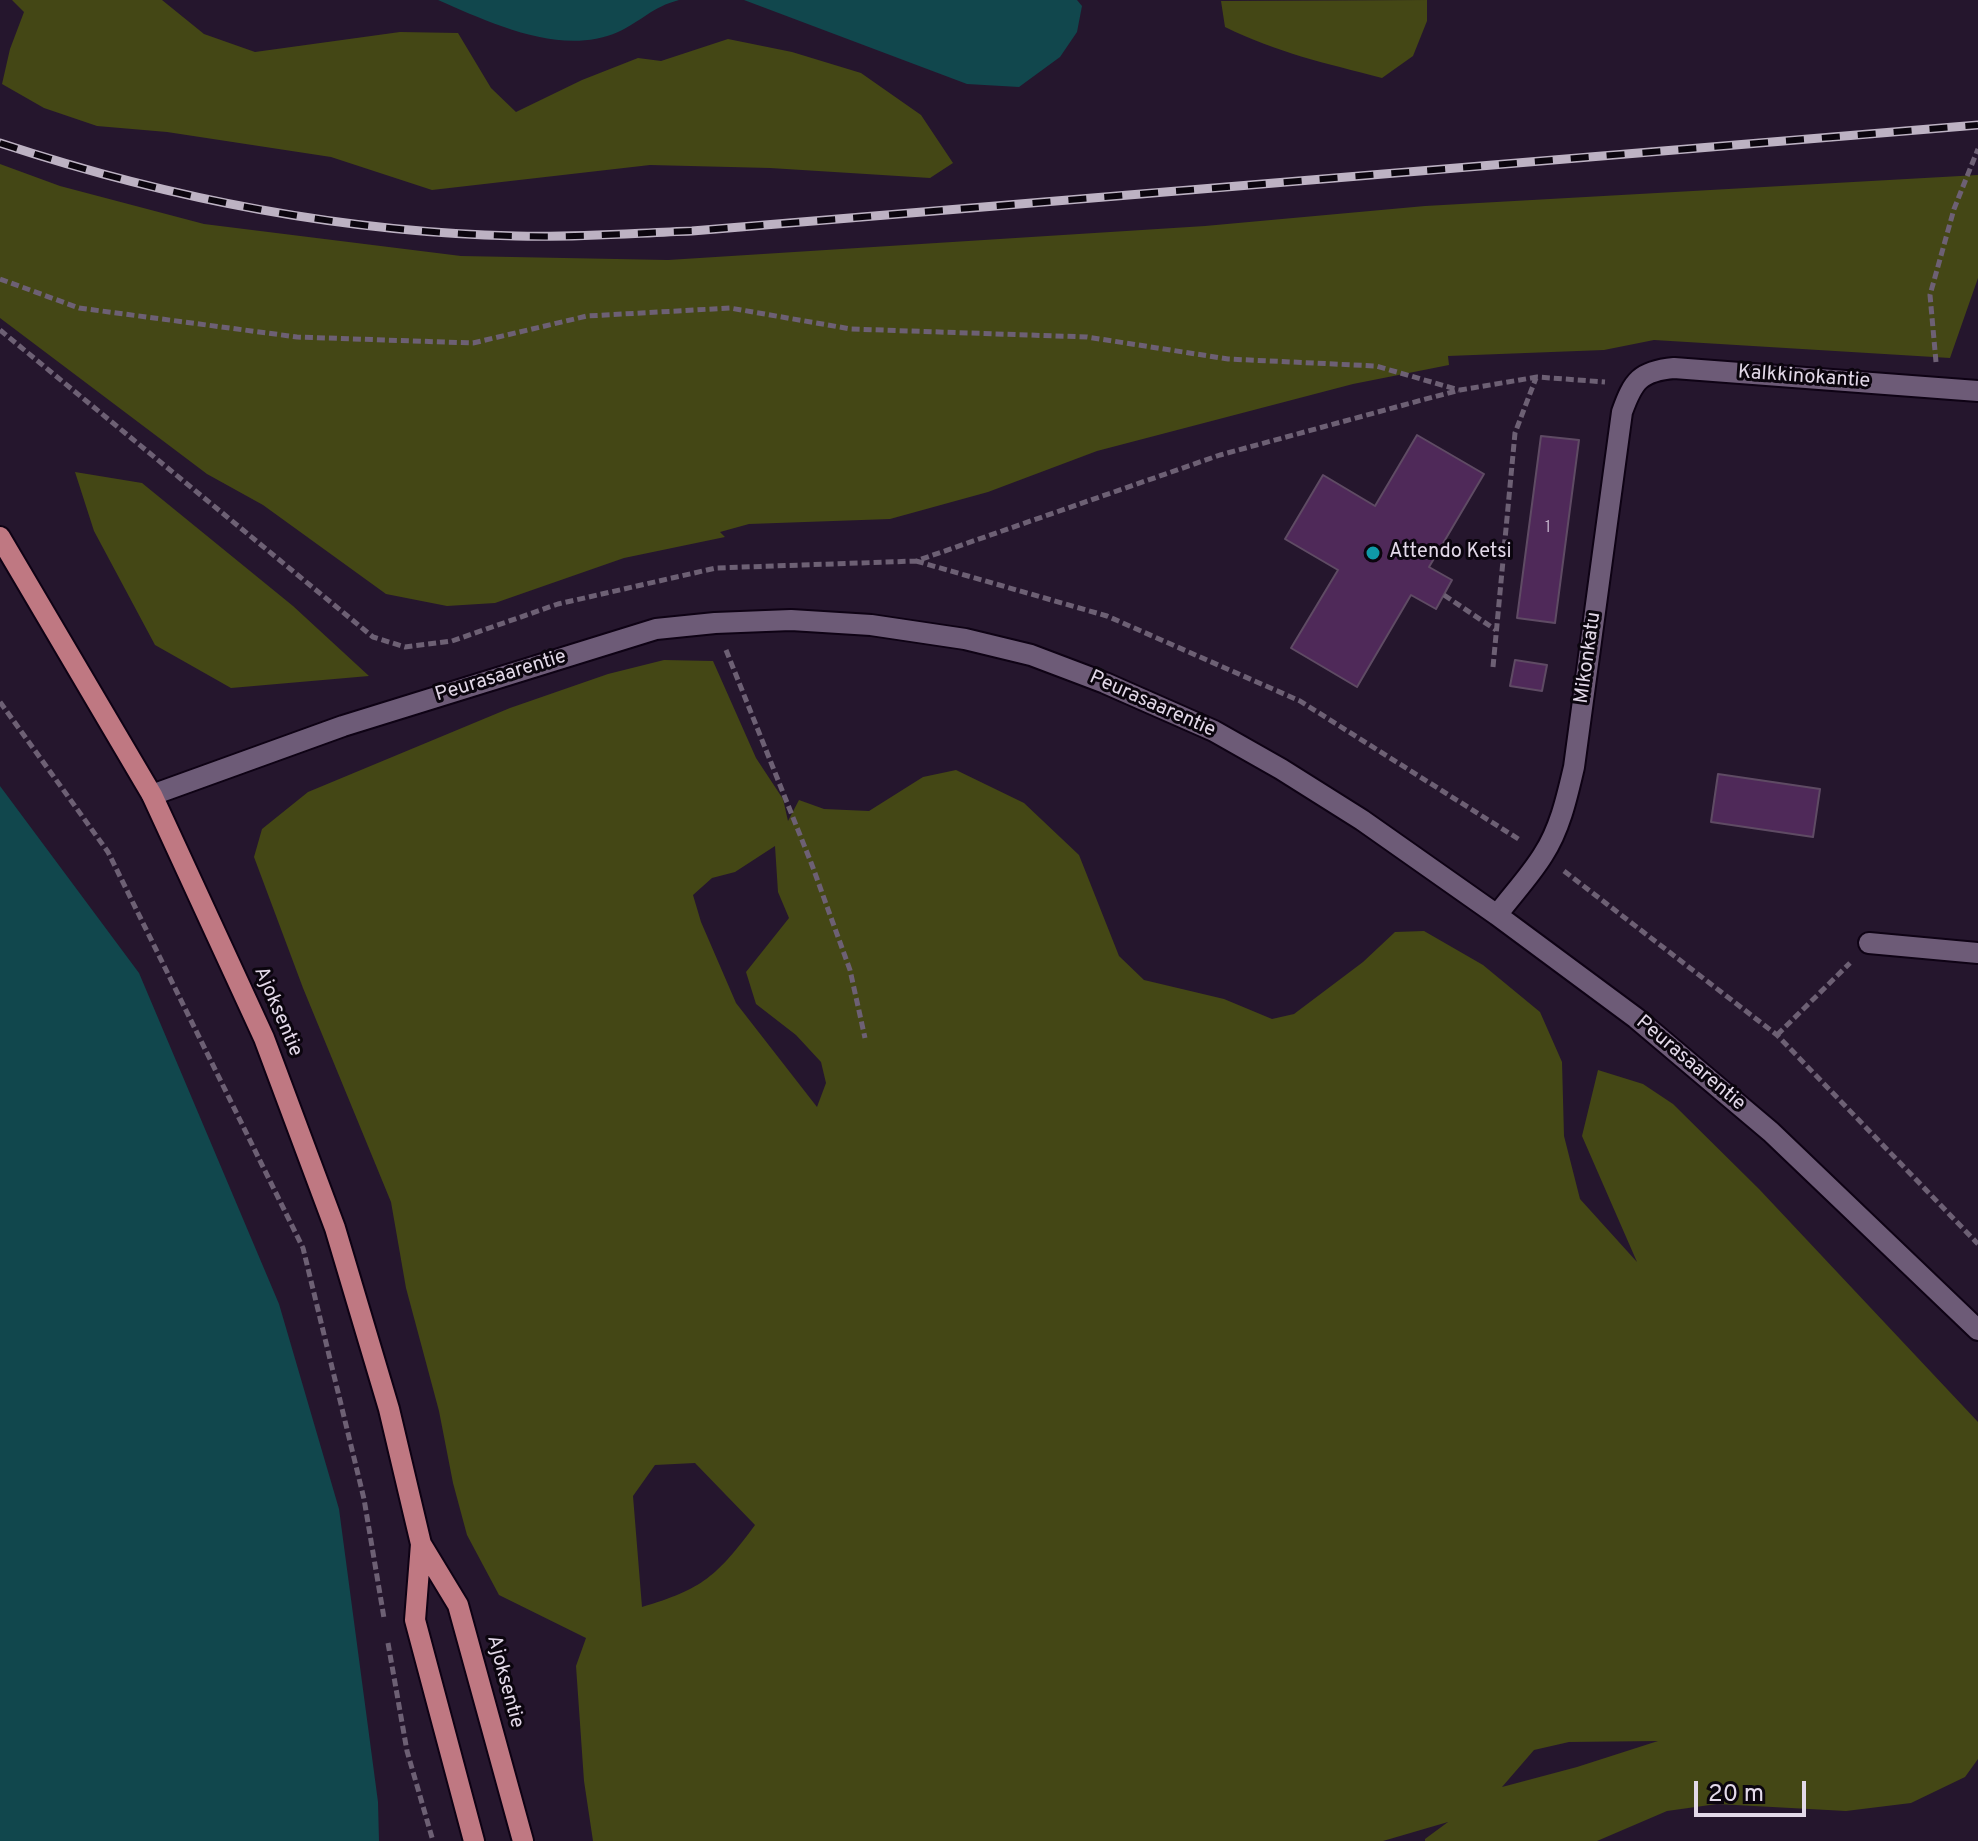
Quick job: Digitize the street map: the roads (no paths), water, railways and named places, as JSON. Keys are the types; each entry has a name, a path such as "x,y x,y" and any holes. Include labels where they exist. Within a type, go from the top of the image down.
{"main road":[{"name":"Ajoksentie","path":"0,537 152,795 264,1038 335,1228 389,1409 421,1544 415,1620 474,1841"},
{"name":"Ajoksentie","path":"421,1544 458,1605 523,1841"}],"street":[{"name":"Kalkkinokantie","path":"1634,384 1648,373 1674,368 1978,391"},
{"name":"Mikonkatu","path":"1497,915 1543,855 1558,824 1574,767 1622,412 1634,384"},
{"name":"Peurasaarentie","path":"152,795 343,726 656,629 791,620 871,625 965,639 1031,655 1214,731 1362,820 1497,915 1636,1018 1771,1132 1978,1330"},
{"path":"1869,943 1978,953"}],"railway":[{"path":"0,143 126,180 255,209 385,228 560,236 692,231 1978,125"}],"place":[{"name":"Attendo Ketsi","path":"1373,553"}]}
